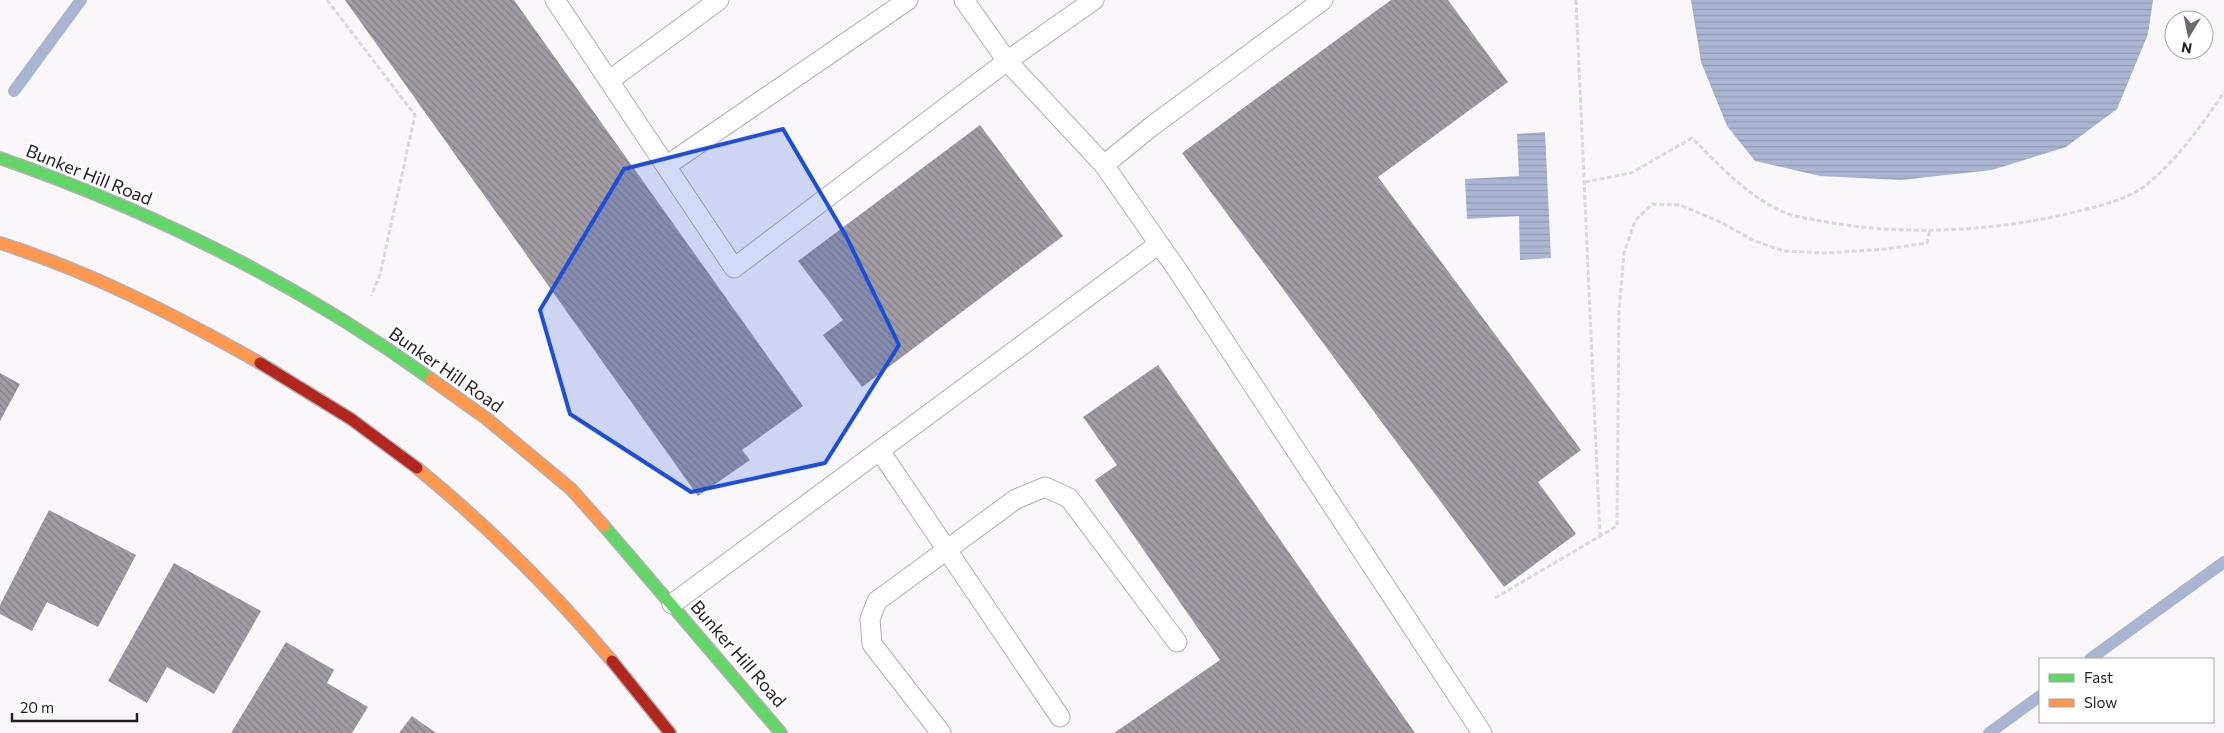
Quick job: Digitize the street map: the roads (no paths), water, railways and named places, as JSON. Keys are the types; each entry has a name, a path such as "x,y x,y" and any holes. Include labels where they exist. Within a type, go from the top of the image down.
{"main road":[{"name":"Bunker Hill Road","path":"0,158 58,178 201,241 301,295 395,352 487,419 571,489 767,714 781,733"},
{"path":"0,243 128,293 262,364 351,419 406,460 480,523 585,630 670,733"}],"lane":[{"path":"555,0 734,268 1007,61 1094,0"},
{"path":"610,80 719,0"},
{"path":"666,166 908,0"},
{"path":"964,0 1007,61 1104,165 1159,244 1482,733"},
{"path":"1104,165 1152,126 1323,0"},
{"path":"672,604 1159,244"},
{"path":"880,451 1060,717"},
{"path":"940,733 872,644 870,619 878,601 946,549 1016,499 1045,487 1069,498 1176,642"}],"water":[{"path":"1691,0 2153,0 2148,34 2117,109 2066,147 1992,170 1901,180 1820,176 1755,161 1727,126 1701,62"},
{"path":"1545,132 1551,258 1520,260 1519,216 1467,219 1465,179 1519,176 1517,134"}],"waterway":[{"path":"14,91 81,0"},
{"path":"2091,658 2224,562"},
{"path":"1989,733 2039,697"}]}
